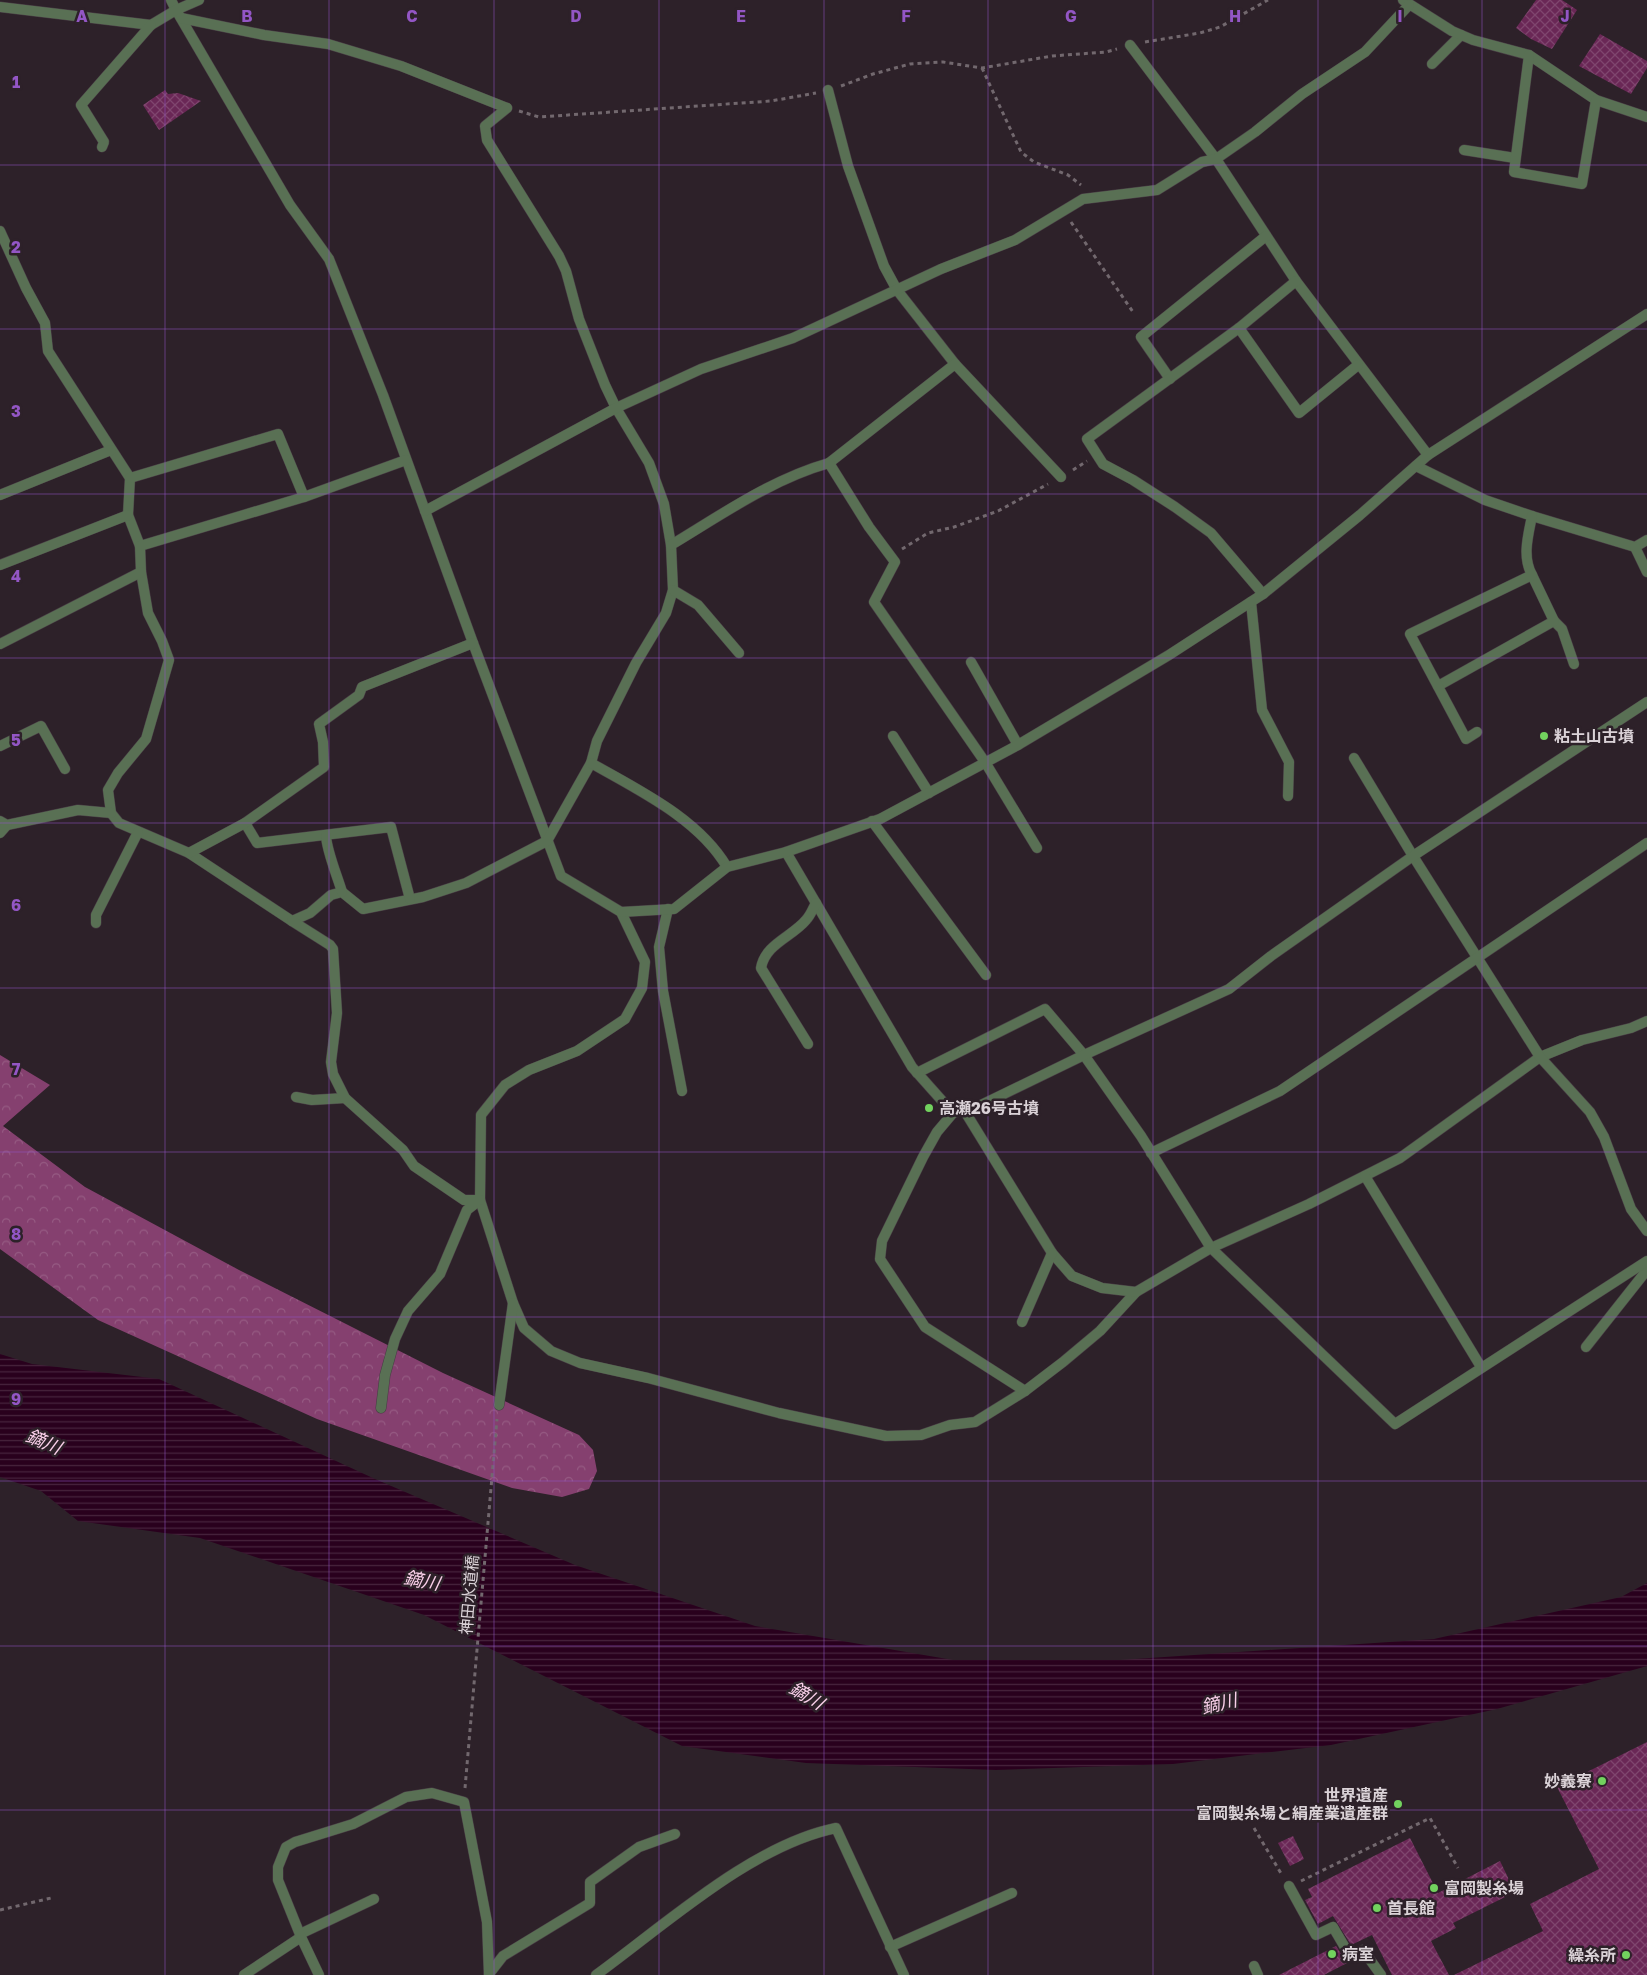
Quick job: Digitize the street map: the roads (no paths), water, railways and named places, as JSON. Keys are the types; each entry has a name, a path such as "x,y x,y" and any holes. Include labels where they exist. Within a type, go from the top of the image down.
{"street":[{"path":"171,0 290,205 329,259 383,395 473,643 561,876 621,912 645,962 642,988 625,1019 577,1051 529,1070 504,1085 480,1115 480,1200 513,1303 524,1328 551,1351 580,1363 648,1378 778,1413 886,1436 921,1435 950,1425 975,1422 1025,1390 1063,1362 1100,1331 1136,1292 1210,1248 1309,1204 1400,1158 1540,1057 1582,1040 1631,1028 1647,1021"},
{"path":"102,147 104,142 81,105 152,25 179,14 199,0"},
{"path":"425,512 616,408 701,369 794,338 941,268 1015,240 1083,199 1156,190 1202,162 1216,159 1255,132 1302,94 1365,52 1408,2 1461,35 1529,55 1596,100 1647,117"},
{"path":"0,7 152,25"},
{"path":"179,14 264,35 328,44 401,66 508,108 485,126 487,140 560,256 579,319 594,360 616,408 649,463 664,504 671,545 673,590 666,613 636,663 598,741 591,763 547,841 466,883 410,899 363,908 342,892 327,846 326,836"},
{"path":"1432,64 1461,35"},
{"path":"1130,45 1216,159 1296,282 1428,455"},
{"path":"1529,55 1514,172 1582,184 1596,100"},
{"path":"828,90 848,166 884,266 897,290 955,364 1061,477"},
{"path":"1464,150 1515,158"},
{"path":"0,231 26,288 45,323 48,352 130,478 128,515 140,546 141,572 148,613 162,641 168,660 146,739 118,773 108,790 110,813 119,823 189,853 330,944 333,949 336,1013 331,1062 333,1074 345,1098 403,1150 414,1166 464,1200 480,1200"},
{"path":"1170,379 1141,337 1266,236"},
{"path":"1263,594 1210,534 1175,507 1134,480 1103,464 1087,439 1239,328 1296,282"},
{"path":"621,912 674,909 726,867 786,852 872,821 1018,745 1169,655 1263,594 1360,516 1428,455 1647,314"},
{"path":"1239,328 1299,412 1358,365"},
{"path":"671,545 762,492 809,469 829,463 955,364"},
{"path":"130,478 278,434 304,498"},
{"path":"0,495 111,450"},
{"path":"140,546 304,498 406,460"},
{"path":"829,463 869,527 895,562 874,602 986,762 1037,848"},
{"path":"1416,466 1485,500 1635,548 1647,572"},
{"path":"0,565 128,515"},
{"path":"1532,516 1526,544 1527,566 1554,621 1562,629 1574,664"},
{"path":"1635,548 1647,540"},
{"path":"0,644 141,572"},
{"path":"1477,732 1466,739 1410,634 1532,575"},
{"path":"673,590 698,604 739,653"},
{"path":"1251,602 1262,710 1289,762 1288,796"},
{"path":"1438,686 1554,621"},
{"path":"189,853 245,823 324,767 323,742 319,724 359,695 362,687 473,643"},
{"path":"971,662 1018,745"},
{"path":"1025,1390 925,1327 880,1260 882,1241 923,1157 937,1132 952,1113 979,1106 1084,1055 1229,989 1271,956 1413,856 1647,702"},
{"path":"0,746 41,726 65,769"},
{"path":"893,736 928,793"},
{"path":"1354,758 1413,856 1540,1057 1590,1112 1604,1138 1631,1209 1647,1231"},
{"path":"591,763 673,811 718,853 726,867"},
{"path":"2,826 78,810 110,813"},
{"path":"872,821 986,975"},
{"path":"245,823 257,843 392,827 410,899"},
{"path":"96,923 96,915 138,832"},
{"path":"1151,1153 1280,1091 1647,843"},
{"path":"786,852 907,1059 952,1113"},
{"path":"292,921 310,913 331,895 342,892"},
{"path":"808,1044 761,968 763,959 772,948 806,921 816,903"},
{"path":"668,909 659,947 663,991 682,1091"},
{"path":"918,1073 1046,1010 1084,1055 1125,1113 1210,1248 1394,1424 1647,1261"},
{"path":"296,1097 312,1100 345,1098"},
{"path":"964,1110 1052,1253 1072,1276 1102,1288 1136,1292"},
{"path":"1365,1176 1481,1367"},
{"path":"381,1408 385,1374 394,1339 408,1311 440,1274 467,1210 480,1200"},
{"path":"1022,1322 1052,1253"},
{"path":"1586,1347 1647,1270"},
{"path":"499,1406 513,1303"},
{"path":"319,1975 300,1936 278,1880 278,1867 286,1847 295,1842 353,1824 406,1797 432,1793 464,1802 487,1922 489,1975"},
{"path":"596,1975 705,1893 759,1859 812,1833 836,1828 904,1975"},
{"path":"489,1975 503,1956 590,1903 590,1882 640,1847 675,1834"},
{"path":"1289,1886 1316,1935 1333,1927 1350,1956 1363,1950 1381,1975"},
{"path":"890,1947 1012,1893"},
{"path":"244,1975 300,1936 374,1900"}],"water":[{"name":"鏑川","path":"0,1354 32,1364 159,1379 375,1479 575,1565 755,1626 953,1660 1120,1660 1434,1639 1621,1597 1647,1583 1647,1666 1497,1709 1331,1745 1173,1764 996,1770 806,1763 682,1746 424,1615 200,1538 78,1521 41,1491 0,1477"}],"place":[{"name":"粘土山古墳","path":"1544,736"},
{"name":"高瀬26号古墳","path":"929,1108"},
{"name":"妙義寮","path":"1602,1781"},
{"name":"世界遺産 富岡製糸場と絹産業遺産群","path":"1398,1804"},
{"name":"富岡製糸場","path":"1434,1888"},
{"name":"首長館","path":"1377,1908"},
{"name":"病室","path":"1332,1954"},
{"name":"繰糸所","path":"1626,1955"}]}
